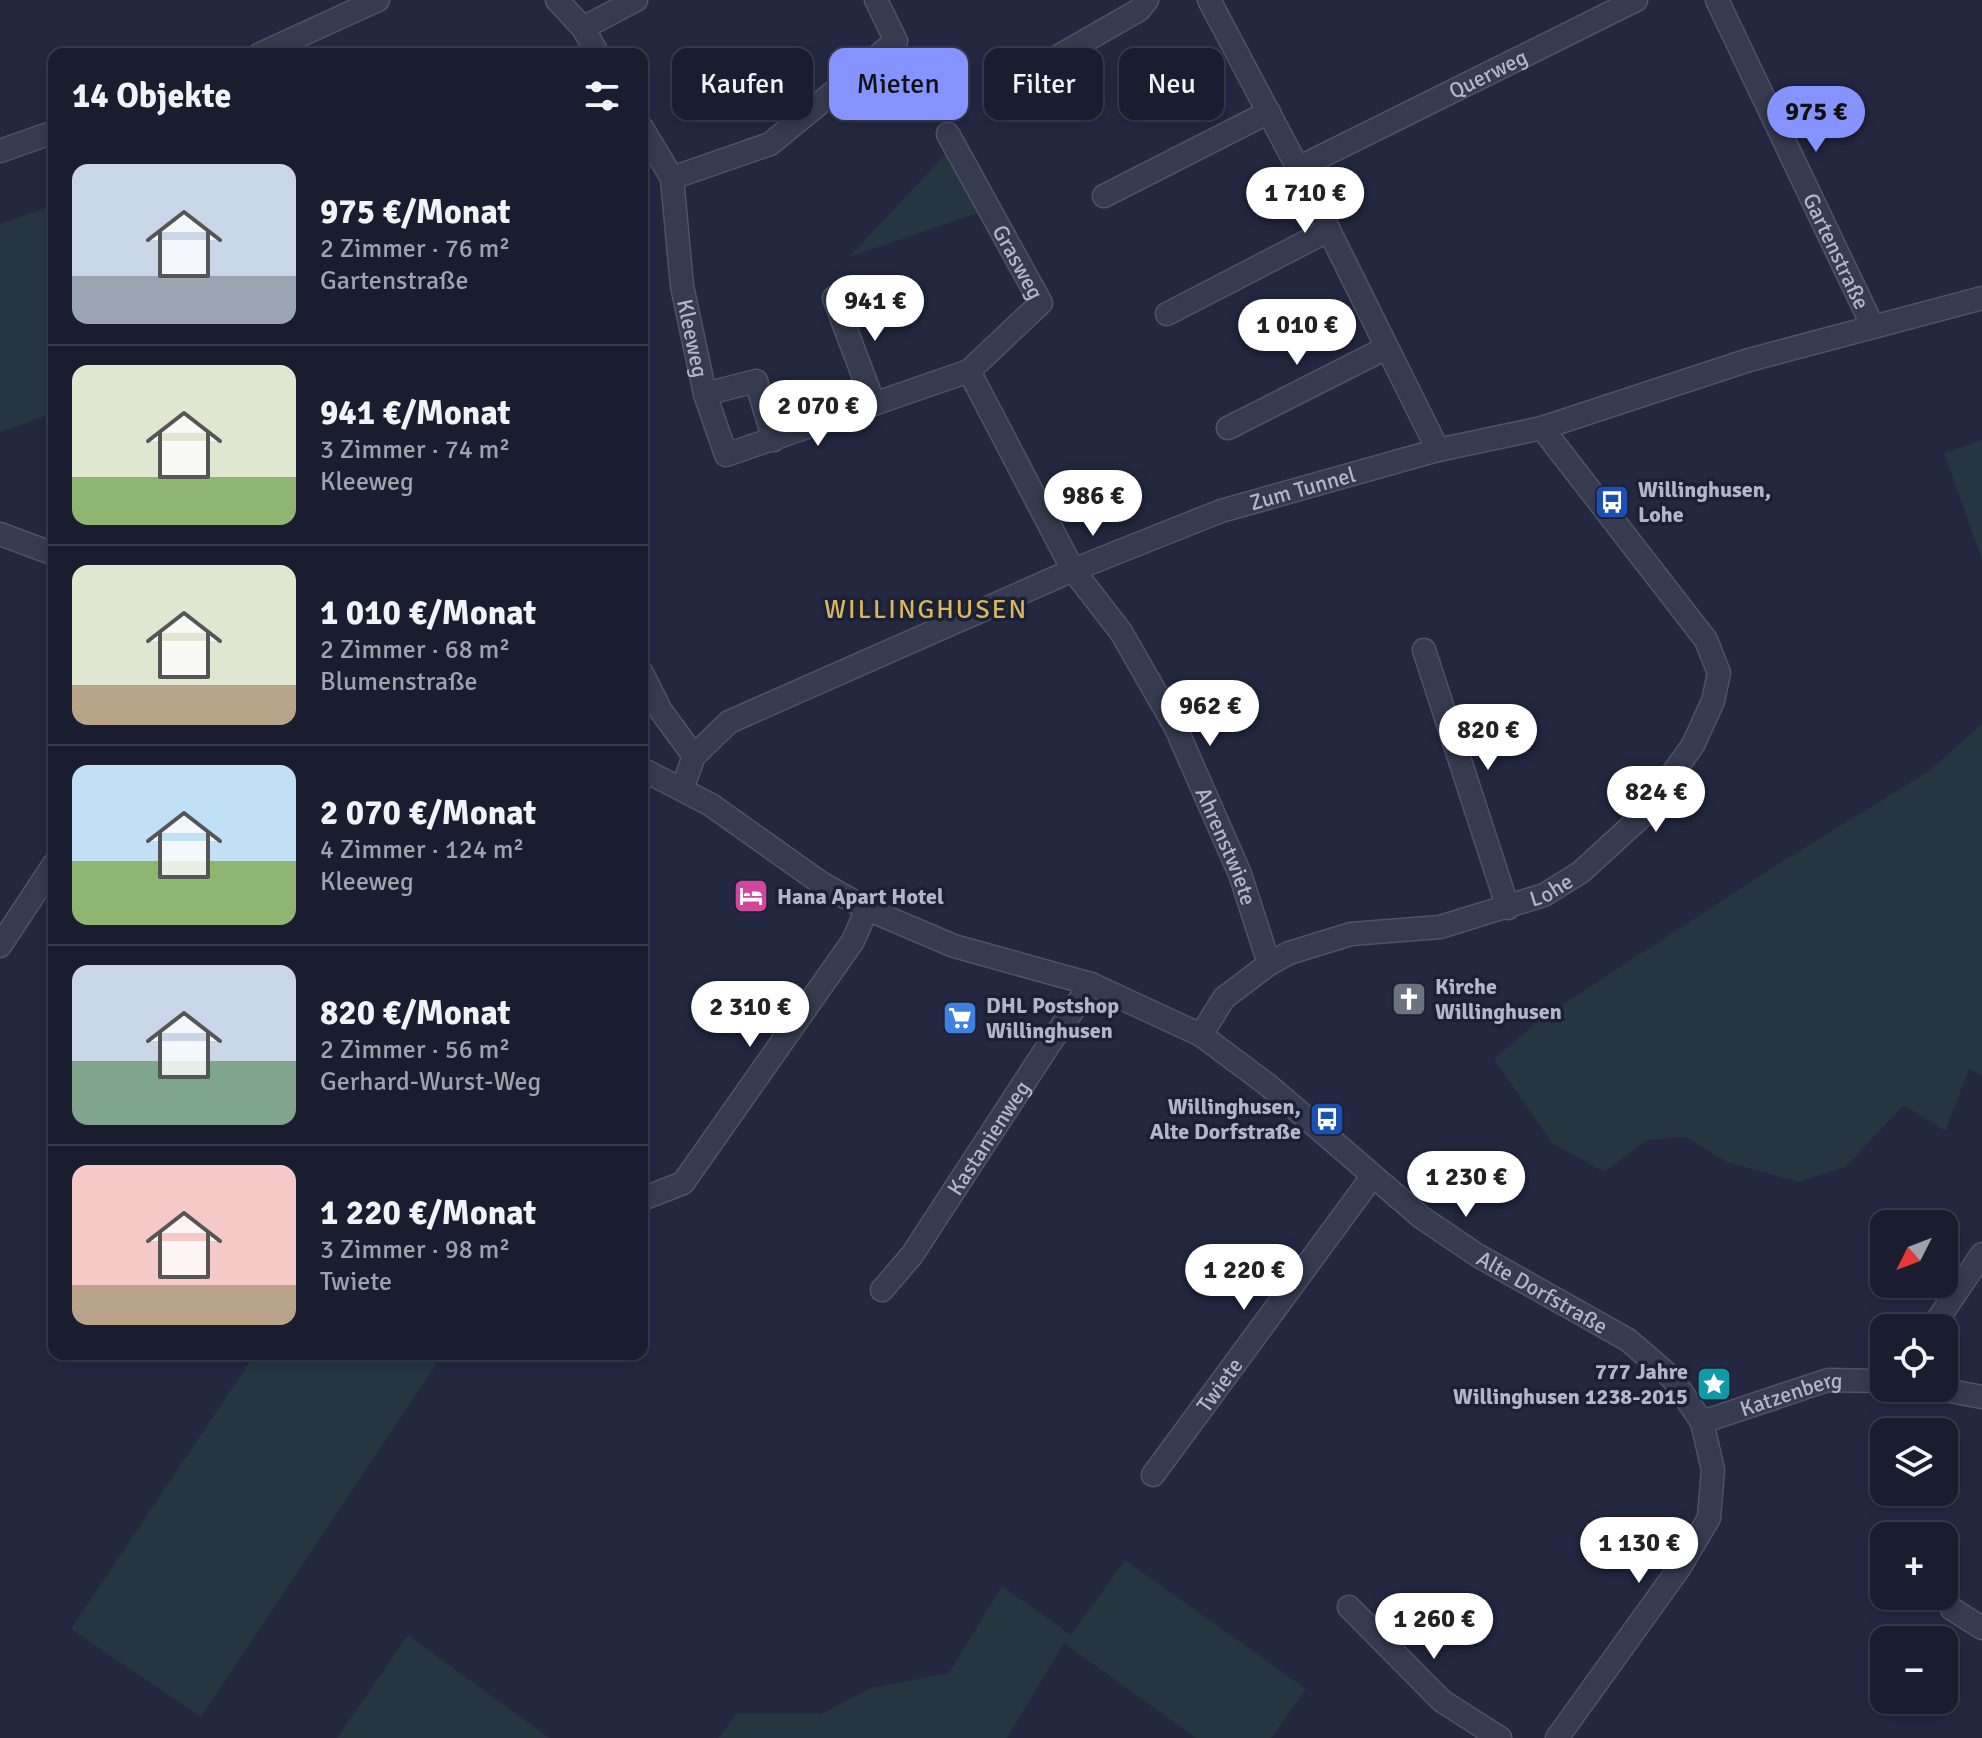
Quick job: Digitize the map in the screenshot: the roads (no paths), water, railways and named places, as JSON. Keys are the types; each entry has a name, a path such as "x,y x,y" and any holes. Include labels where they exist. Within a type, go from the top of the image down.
{"street":[{"path":"273,48 378,0"},
{"path":"557,0 583,28 595,48"},
{"path":"583,28 636,0"},
{"path":"648,138 672,178 770,144 896,41 876,0"},
{"path":"1073,48 1139,10 1147,0"},
{"path":"1209,0 1298,168 1438,450"},
{"name":"Querweg","path":"1298,168 1636,0"},
{"name":"Gartenstraße","path":"1717,0 1873,327"},
{"path":"1104,196 1269,112"},
{"path":"0,151 48,134"},
{"name":"Grasweg","path":"948,134 1041,303 969,371"},
{"name":"Kleeweg","path":"672,178 682,282 705,394 726,455 969,371"},
{"path":"1167,314 1329,230"},
{"path":"834,298 874,404"},
{"name":"Zum Tunnel","path":"682,789 694,756 729,722 1073,570 1221,511 1438,450 1542,428 1749,360 1982,298"},
{"path":"1228,428 1386,348"},
{"path":"969,371 1073,570"},
{"name":"Kleeweg","path":"705,394 756,381 774,440"},
{"name":"Lohe","path":"1201,1035 1224,998 1289,953 1351,934 1440,927 1544,895 1581,872 1642,816 1693,745 1713,701 1719,673 1706,640 1542,428"},
{"path":"0,534 48,552"},
{"name":"Ahrenstwiete","path":"1073,570 1121,632 1176,728 1240,874 1269,964"},
{"path":"1424,650 1508,908"},
{"path":"648,685 661,711 694,756"},
{"name":"Alte Dorfstraße","path":"648,772 722,813 821,883 867,909 954,946 1091,984 1201,1035 1268,1085 1421,1217 1477,1255 1628,1340 1672,1378 1702,1422"},
{"path":"0,946 48,873"},
{"path":"648,1197 683,1183 853,941 867,909"},
{"name":"Kastanienweg","path":"882,1290 912,1255 1091,984"},
{"name":"Twiete","path":"1153,1475 1372,1177"},
{"path":"1941,1314 1982,1254"},
{"name":"Katzenberg","path":"1702,1422 1828,1380 1870,1381"},
{"path":"1958,1392 1982,1397"},
{"path":"1557,1738 1680,1567 1709,1518 1713,1470 1702,1422"},
{"path":"1349,1607 1442,1701 1500,1738"},
{"path":"1954,1610 1982,1628"}],"place":[{"name":"Willinghusen, Lohe","path":"1612,502"},
{"name":"Hana Apart Hotel","path":"751,896"},
{"name":"Kirche Willinghusen","path":"1409,999"},
{"name":"DHL Postshop Willinghusen","path":"960,1018"},
{"name":"Willinghusen, Alte Dorfstraße","path":"1327,1119"},
{"name":"777 Jahre Willinghusen 1238-2015","path":"1714,1384"}],"district":[{"name":"WILLINGHUSEN","path":"926,609"}]}
